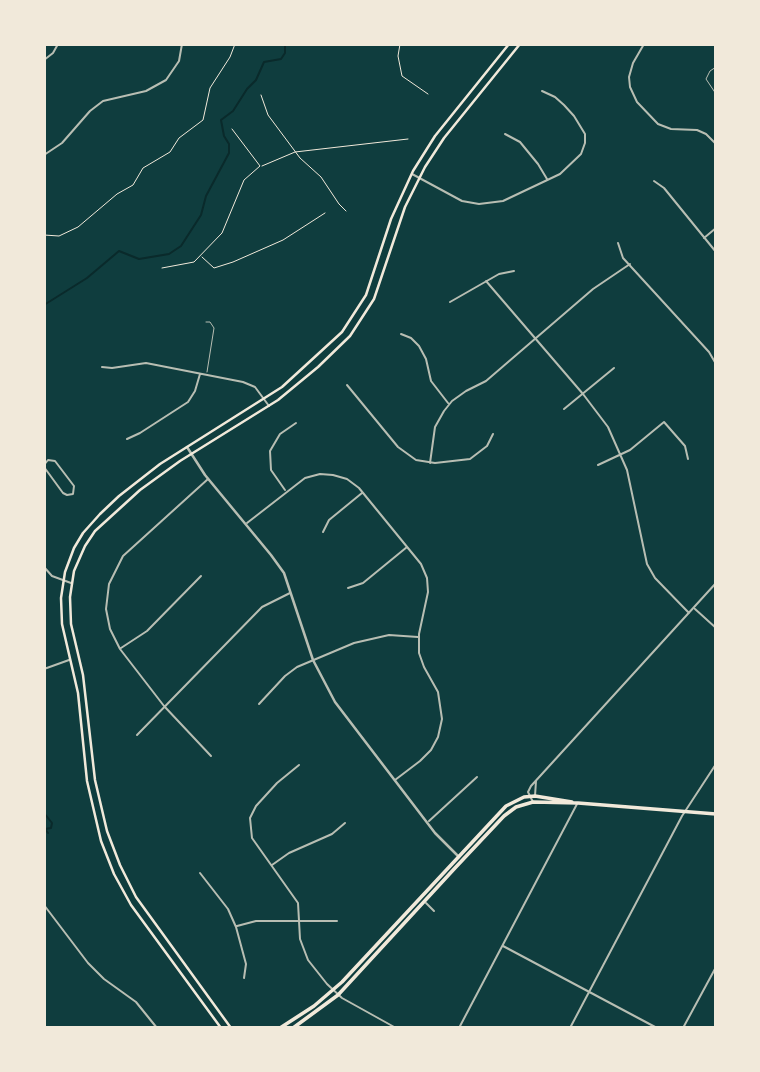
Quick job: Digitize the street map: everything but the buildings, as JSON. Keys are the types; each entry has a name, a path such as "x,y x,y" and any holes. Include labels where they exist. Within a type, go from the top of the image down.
{"main road":[{"path":"221,1028 136,912 108,858 96,824 87,781 78,693 61,615 63,580 74,548 94,520 146,474 292,379 342,332 357,311 373,279 388,227 411,174 435,136 509,44"},
{"path":"231,1028 142,906 113,848 97,789 85,684 71,624 71,583 81,554 101,525 153,479 269,406 331,355 360,322 374,299 405,207 419,178 439,145 520,44"},
{"path":"280,1028 333,990 506,806 529,796 578,803"},
{"path":"293,1028 338,995 510,811 533,802 716,814"}],"street":[{"path":"44,60 53,53 58,44"},
{"path":"44,155 62,143 90,111 103,101 146,92 166,80 179,61 182,44"},
{"path":"644,44 629,76 630,87 637,102 658,124 671,129 698,130 716,144"},
{"path":"411,174 462,201 479,204 503,201 567,169 576,161 585,143 585,134 564,105 555,96 542,90"},
{"path":"505,134 520,142 547,180"},
{"path":"654,181 664,188 716,252"},
{"path":"704,237 716,228"},
{"path":"618,243 630,264 709,352 716,364"},
{"path":"430,463 435,427 449,404 486,381 593,289 630,264"},
{"path":"450,302 499,274 514,271"},
{"path":"486,282 583,394 608,427 622,455 629,479 647,564 655,578 689,613"},
{"path":"401,334 411,338 419,346 426,359 431,381 449,404"},
{"path":"102,367 146,363 250,384 260,392 269,406"},
{"path":"564,409 614,368"},
{"path":"127,439 188,402 195,391 200,373"},
{"path":"347,385 403,452 416,460 430,463 470,459 488,446 493,433"},
{"path":"598,465 622,455 664,422 685,446 688,459"},
{"path":"286,492 271,470 270,451 280,434 296,423"},
{"path":"187,447 278,564 291,592 313,660 339,708 427,822 463,860"},
{"path":"48,460 55,461 74,486 74,492 65,494 45,474 44,466 48,460"},
{"path":"246,524 305,478 326,474 347,480 362,492 421,564 428,585 418,637 421,660 438,692 442,719 438,737 431,750 395,780"},
{"path":"209,478 130,548 117,565 109,584 106,610 110,629 120,649 164,706 211,756"},
{"path":"323,532 330,520 362,492"},
{"path":"348,588 363,583 408,547"},
{"path":"44,567 52,576 71,583"},
{"path":"120,649 146,631 201,576"},
{"path":"533,802 528,792 536,780 716,583"},
{"path":"137,735 262,607 291,592"},
{"path":"694,608 716,628"},
{"path":"259,704 290,672 313,660 362,640 389,635 418,637"},
{"path":"44,669 71,660"},
{"path":"570,1028 685,812 716,764"},
{"path":"299,765 256,806 250,818 252,838 298,903 300,939 304,953 338,995 396,1028"},
{"path":"427,822 477,777"},
{"path":"533,802 536,780"},
{"path":"459,1028 578,803"},
{"path":"271,866 289,853 332,834 345,823"},
{"path":"200,873 228,909 236,927 246,964 244,978"},
{"path":"425,903 434,911"},
{"path":"44,905 88,963 104,979 136,1002 158,1028"},
{"path":"236,927 256,921 337,921"},
{"path":"502,946 657,1028"},
{"path":"683,1028 716,967"}],"lane":[{"path":"716,67 706,79 716,94"},
{"path":"206,322 214,328 206,374"}],"path":[{"path":"44,234 59,236 78,227 117,194 133,185 143,168 170,152 178,138 203,120 210,88 235,44"},
{"path":"400,44 398,56 402,76 428,94"},
{"path":"261,95 268,115 295,152 321,177 346,211"},
{"path":"232,129 260,166"},
{"path":"162,268 194,262 201,255 222,233 244,180 260,166 295,152 408,139"},
{"path":"201,255 214,268 233,262 283,240 325,213"}],"waterway":[{"path":"44,305 87,278 119,251 139,259 169,254 181,246 201,215 206,196 229,153 229,144 224,136 221,120 233,111 256,80 264,62 281,59 285,53 285,44"},
{"path":"44,813 52,823 51,828 45,829 48,833"}]}
